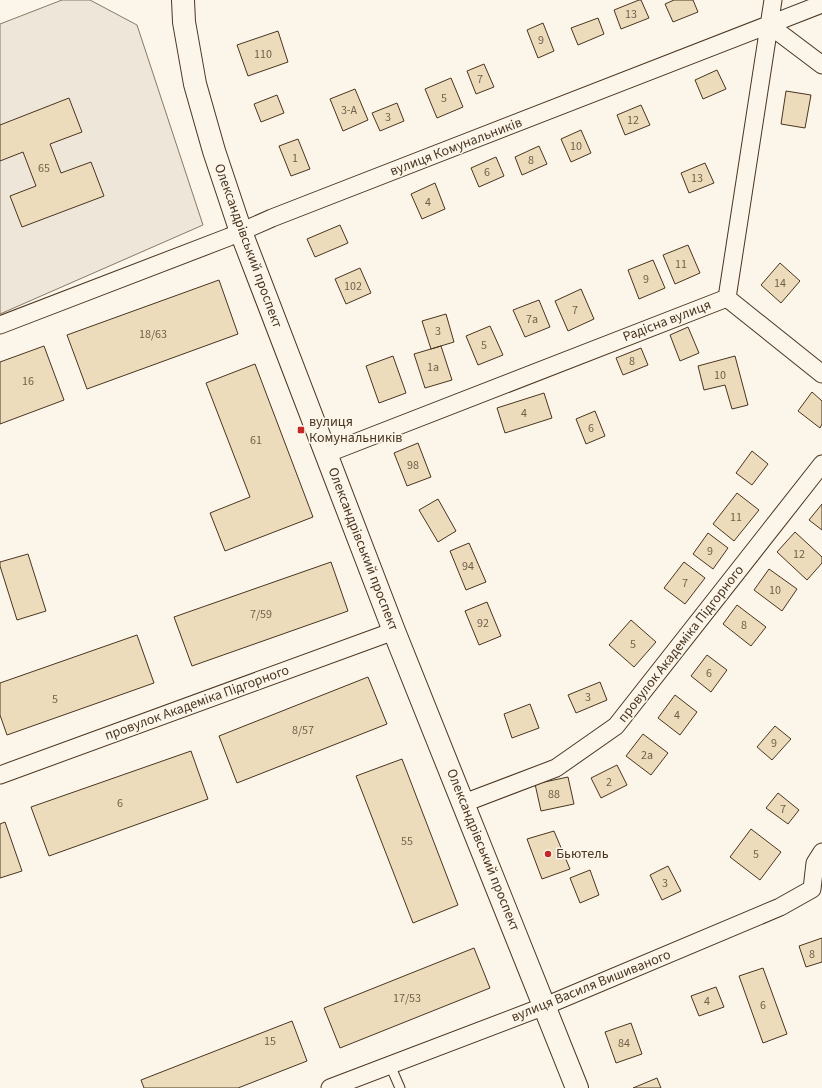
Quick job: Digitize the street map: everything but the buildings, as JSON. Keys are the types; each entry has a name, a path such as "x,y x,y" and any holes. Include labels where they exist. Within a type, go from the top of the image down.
{"main road":[{"name":"Олександрівський проспект","path":"183,0 184,22 195,84 214,150 241,232 394,631 577,1088"}],"street":[{"name":"Радісна вулиця","path":"326,454 727,298 773,0"},
{"name":"вулиця Комунальників","path":"0,325 822,4"},
{"path":"769,25 822,65"},
{"path":"727,298 822,374"},
{"name":"провулок Академіка Підгорного","path":"464,803 556,768 616,726 822,464"},
{"name":"провулок Академіка Підгорного","path":"0,775 394,631"},
{"name":"вулиця Василя Вишиваного","path":"330,1088 545,1006 817,890 815,863 822,852"}],"lane":[{"path":"390,1065 400,1088"}],"shaded area":[{"path":"62,0 90,0 137,25 203,225 0,314 0,24"}],"place":[{"name":"вулиця Комунальників","path":"301,430"},
{"name":"Бьютель","path":"548,854"}]}
